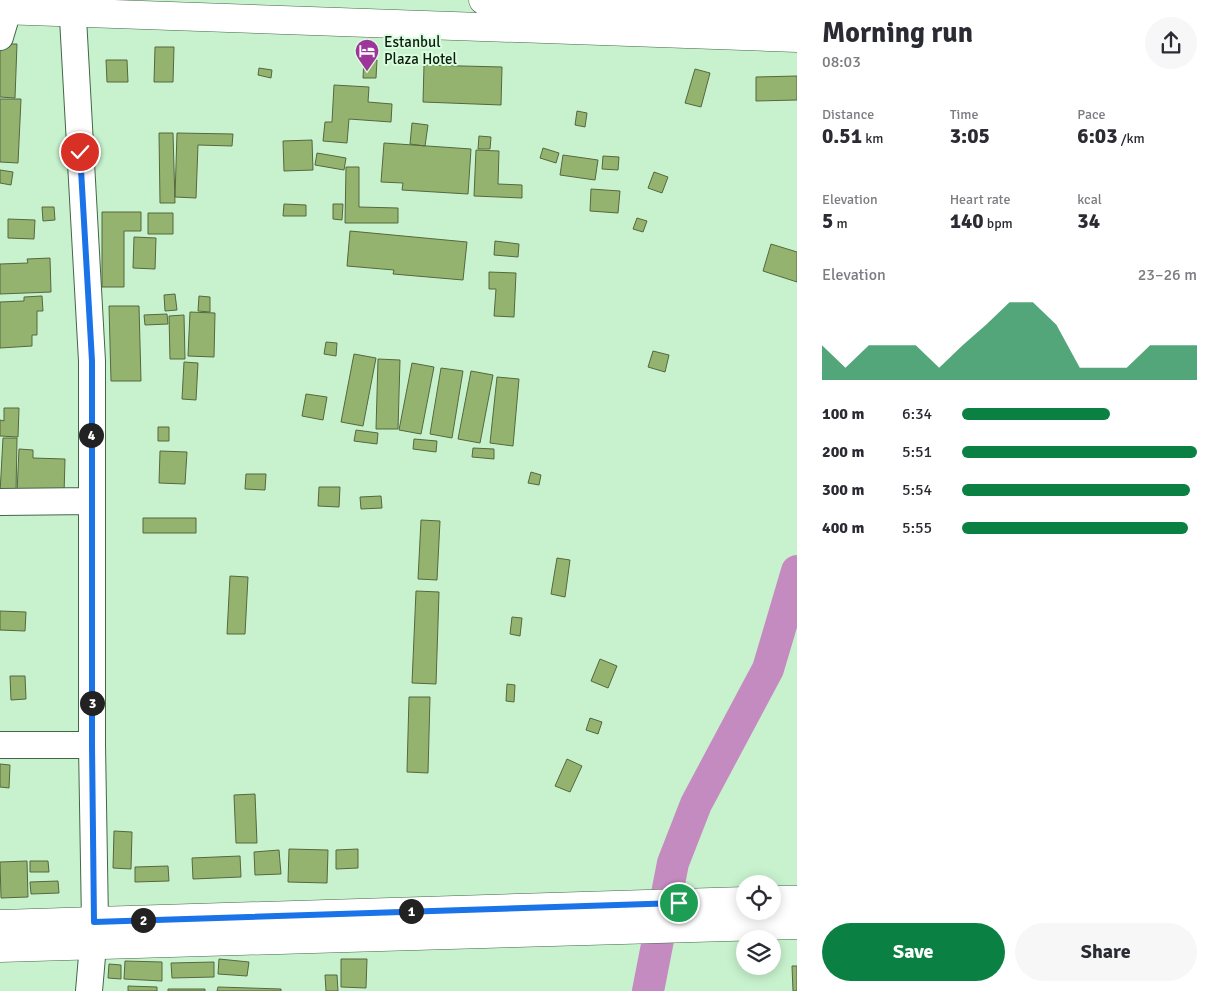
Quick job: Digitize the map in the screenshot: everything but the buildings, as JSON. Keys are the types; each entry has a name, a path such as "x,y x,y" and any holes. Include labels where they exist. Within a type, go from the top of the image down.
{"main road":[{"path":"485,0 797,11"},
{"path":"4,10 72,6 797,38"},
{"path":"781,900 797,900"},
{"path":"0,924 94,933 568,919 736,910"},
{"path":"777,920 797,925"},
{"path":"0,948 94,933"}],"street":[{"path":"72,6 92,361 94,933 89,991"},
{"path":"0,38 4,10"},
{"path":"0,502 91,501"},
{"path":"0,745 92,745"}],"waterway":[{"path":"648,991 673,863 696,804 768,669 797,571"}],"place":[{"name":"Estanbul Plaza Hotel","path":"367,72"}],"route":[{"path":"80,152 92,361 94,922 679,903"}]}
